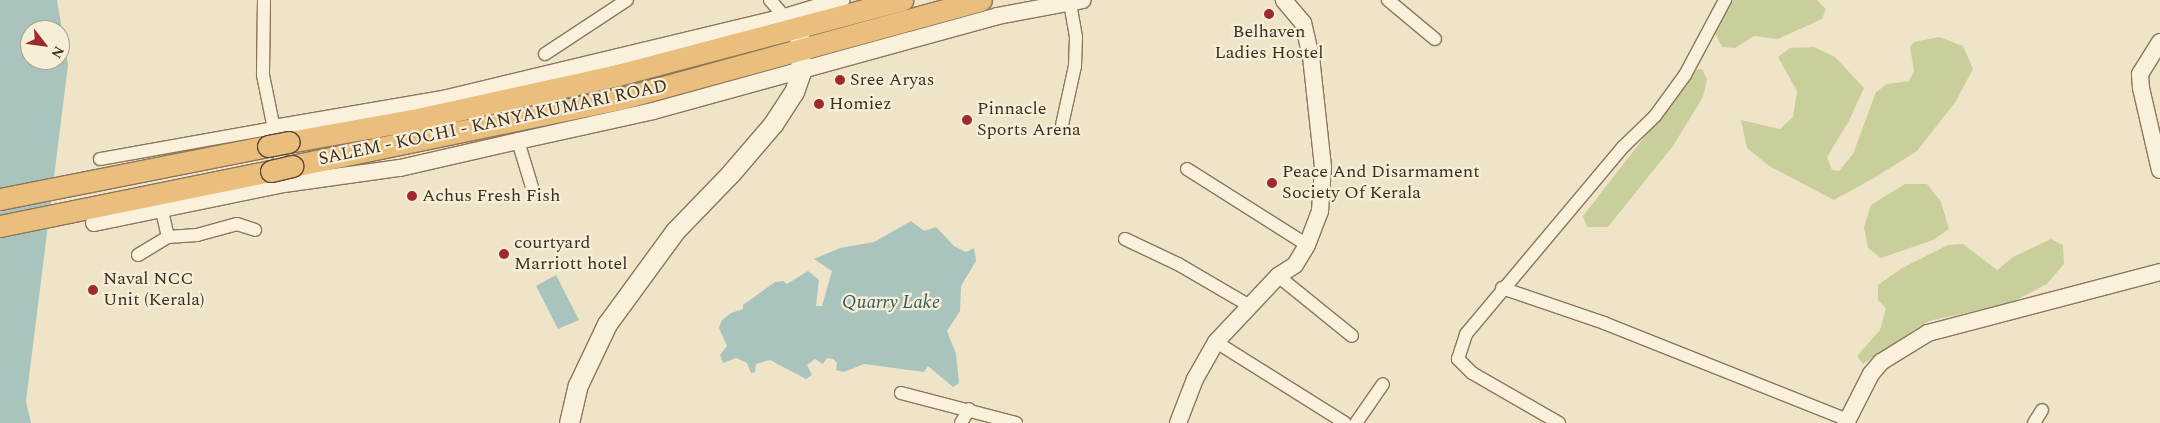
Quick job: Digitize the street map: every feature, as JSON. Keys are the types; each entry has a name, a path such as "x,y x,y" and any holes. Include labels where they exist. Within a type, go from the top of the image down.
{"highway":[{"name":"SALEM - KOCHI - KANYAKUMARI ROAD","path":"0,199 277,139 555,90 791,23 902,0"},
{"name":"SALEM - KOCHI - KANYAKUMARI ROAD","path":"0,226 283,173 619,99 802,51 981,0"}],"main road":[{"path":"569,423 578,385 608,324 675,230 773,124 794,92 801,72 802,51 791,23"}],"street":[{"path":"264,0 263,75 283,173"},
{"path":"545,54 627,0"},
{"path":"770,0 791,23 841,0"},
{"path":"1180,422 1195,379 1216,342 1278,276 1295,265 1307,245 1320,211 1323,167 1311,57 1303,23 1284,0"},
{"path":"1388,0 1435,39"},
{"path":"1559,423 1472,373 1458,359 1466,334 1502,288 1623,147 1655,116 1685,75 1725,0"},
{"path":"94,223 162,210 283,173 400,168 653,111 801,72 998,16 1077,1 1075,66 1062,124"},
{"path":"2160,42 2140,74 2140,88 2160,170"},
{"path":"100,159 277,139"},
{"path":"518,141 532,187"},
{"path":"1187,169 1307,245"},
{"path":"162,210 168,237"},
{"path":"138,255 168,237 197,235 237,224 255,230"},
{"path":"1125,238 1178,264 1250,306"},
{"path":"1502,288 1604,323 1847,422 1871,374 1881,362 1928,333 2160,272"},
{"path":"1278,276 1352,336"},
{"path":"1216,342 1345,423"},
{"path":"1356,423 1383,384"},
{"path":"900,393 969,409 1016,423"},
{"path":"961,423 969,409"},
{"path":"2034,423 2042,410"}],"green space":[{"path":"1727,0 1817,0 1826,9 1822,19 1778,39 1754,36 1735,48 1722,47 1714,31"},
{"path":"1939,37 1963,46 1973,69 1956,101 1917,151 1874,178 1834,200 1769,166 1747,148 1741,120 1780,129 1793,117 1797,91 1778,57 1790,48 1814,47 1835,57 1864,88 1849,121 1827,157 1832,170 1839,171 1853,154 1876,92 1887,84 1909,81 1914,71 1910,47 1914,42"},
{"path":"1702,69 1707,79 1703,97 1673,146 1608,227 1587,227 1583,216 1667,108 1691,70"},
{"path":"1905,184 1927,184 1941,202 1949,229 1933,240 1881,258 1868,248 1864,227 1871,205"},
{"path":"2051,239 2063,245 2064,264 2047,284 2010,303 1929,321 1863,364 1857,356 1880,330 1886,308 1878,300 1878,285 1902,268 1948,245 1963,244 1997,270 2013,257"}],"water":[{"path":"0,0 57,0 60,20 20,20 20,70 67,70 26,401 31,423 0,423"},
{"name":"Quarry Lake","path":"911,221 924,231 936,227 954,246 966,252 974,248 976,261 961,286 960,311 947,331 956,354 959,383 953,387 928,366 924,372 864,364 844,372 836,370 837,363 833,359 827,358 823,364 815,359 807,365 812,375 806,379 770,360 756,364 755,372 751,373 747,363 736,358 723,363 720,355 727,346 719,328 722,320 731,313 743,309 743,305 775,282 783,281 787,284 808,271 819,280 816,306 822,306 832,271 814,259 840,248 874,242"},
{"path":"556,275 579,320 558,329 536,286"}],"place":[{"name":"Belhaven Ladies Hostel","path":"1269,14"},
{"name":"Sree Aryas","path":"840,80"},
{"name":"Homiez","path":"819,104"},
{"name":"Pinnacle Sports Arena","path":"967,120"},
{"name":"Peace And Disarmament Society Of Kerala","path":"1272,183"},
{"name":"Achus Fresh Fish","path":"412,196"},
{"name":"courtyard Marriott hotel","path":"504,254"},
{"name":"Naval NCC Unit (Kerala)","path":"93,290"}]}
